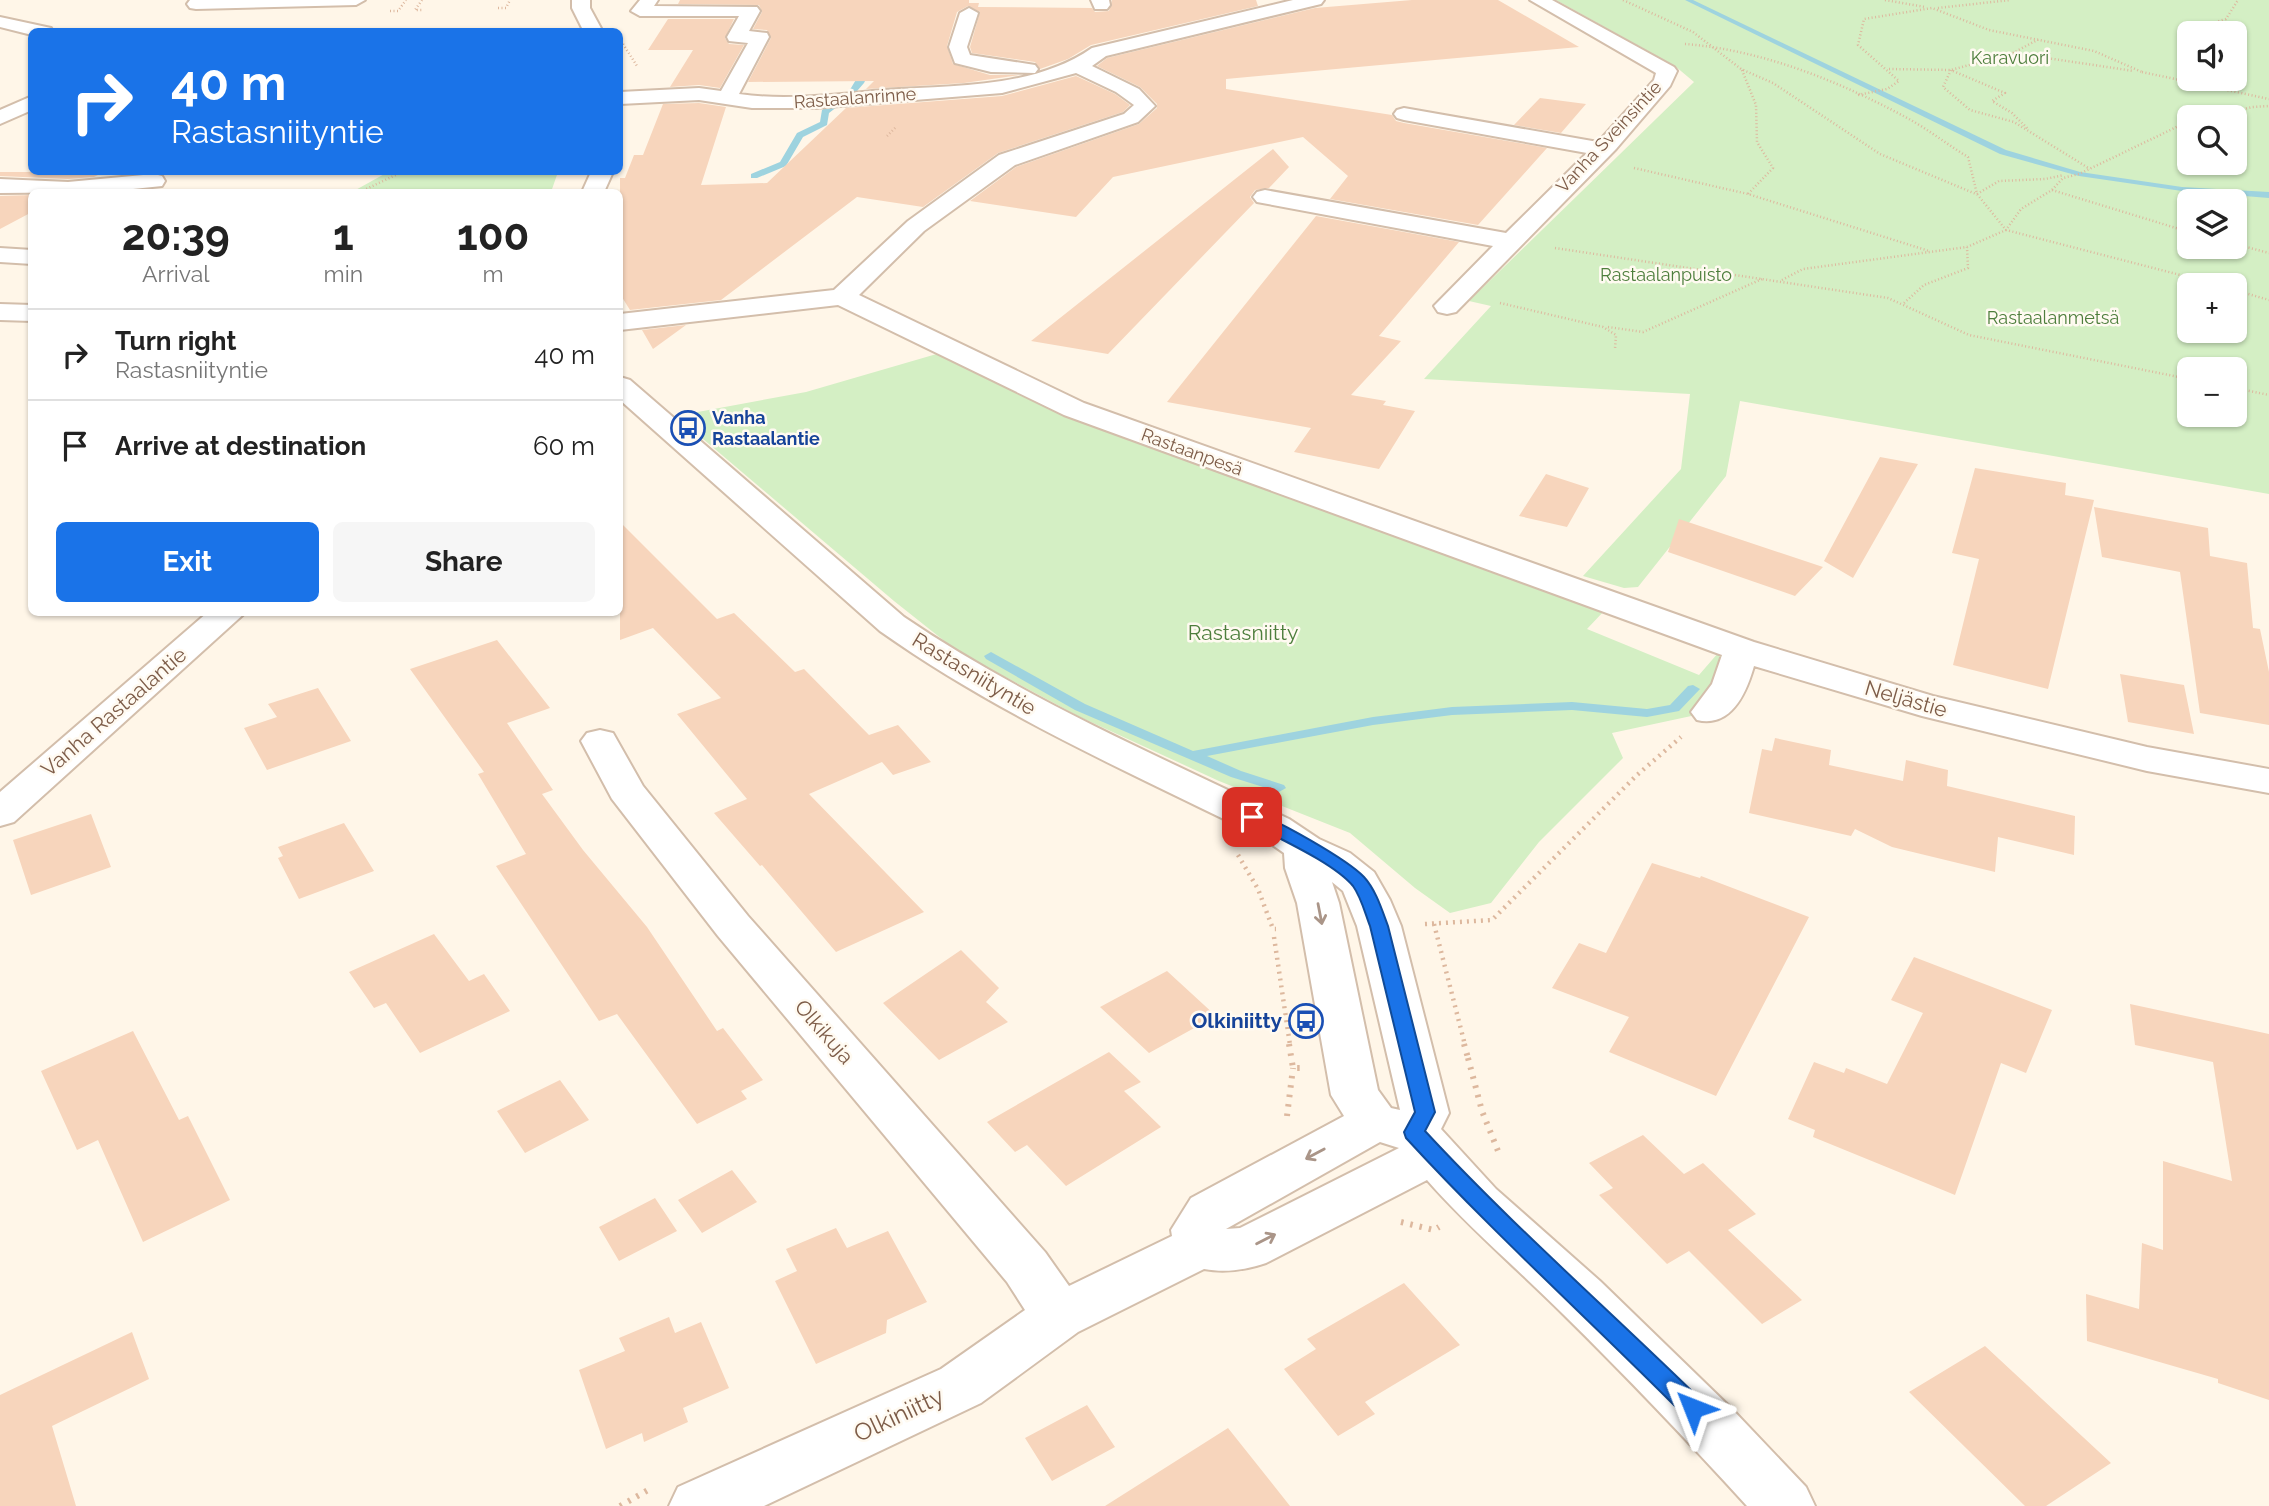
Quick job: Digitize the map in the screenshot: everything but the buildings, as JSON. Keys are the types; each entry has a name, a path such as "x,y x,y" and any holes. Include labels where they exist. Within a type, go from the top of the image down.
{"street":[{"path":"197,4 356,0"},
{"path":"581,0 581,8 592,28"},
{"path":"649,0 640,11 751,11 736,37 760,37 727,99"},
{"path":"1070,69 1099,52 1273,4 1315,0"},
{"name":"Vanha Sveinsintie","path":"1452,300 1508,241 1598,154 1663,82 1667,71 1539,0"},
{"path":"623,322 842,297 916,226 1007,160 1131,118 1145,106 1139,96 1070,69 991,66 962,59 958,47 969,13"},
{"path":"0,22 28,28"},
{"name":"Rastaalanrinne","path":"624,97 699,94 784,103 871,98 1002,87 1070,69"},
{"path":"3,114 28,104"},
{"path":"1404,114 1598,154"},
{"path":"0,186 68,189 154,181"},
{"path":"1265,197 1508,241"},
{"path":"0,256 28,257"},
{"name":"Rastaanpesä","path":"842,297 1074,410 1553,582"},
{"path":"0,312 28,313"},
{"name":"Rastasniityntie","path":"623,389 892,624 925,648 960,671 1040,714 1275,828 1304,848 1335,863 1359,882 1379,926 1425,1112 1407,1136"},
{"name":"Neljästie","path":"1553,582 1741,650 1922,705 2147,759 2269,781"},
{"name":"Vanha Rastaalantie","path":"0,813 224,616"},
{"path":"1710,712 1730,686 1741,650"},
{"name":"Olkikuja","path":"600,741 626,790 733,926 1026,1267 1059,1316"},
{"path":"1304,848 1306,868 1318,903 1355,1095 1407,1136 1572,1288 1693,1408 1786,1506"},
{"path":"1407,1136 1248,1248 1221,1251 1200,1247 1197,1230 1209,1213 1407,1136"},
{"name":"Olkiniitty","path":"699,1506 961,1386 1059,1316 1200,1247"}],"path":[{"path":"390,11 398,11 406,0"},
{"path":"422,0 415,10 422,10"},
{"path":"498,8 506,8 510,0"},
{"path":"1623,0 1693,32 1741,69 1773,83 1880,154 1977,194"},
{"path":"1885,0 1932,8 1989,30 2094,51 2142,72"},
{"path":"1857,96 1887,89 1899,81 1858,45 1864,19 1932,8 1957,8 2010,0"},
{"path":"2220,21 2226,19 2238,0"},
{"path":"1888,69 1951,70 2013,52 2039,39"},
{"path":"1623,46 1694,44 1734,50 1814,76 1909,119 1968,157 1977,194 2006,230 2177,274"},
{"path":"2013,52 2142,72 2177,81"},
{"path":"1741,69 1756,105 1756,142 1773,168 1748,194"},
{"path":"1951,70 1942,87 1970,110 2014,122 2090,169"},
{"path":"1951,70 2005,93 1992,102 2012,113 2039,139"},
{"path":"2229,91 2269,99"},
{"path":"2247,108 2269,106"},
{"path":"1781,281 1803,269 1967,247 2006,230 2021,209 2052,190 2063,178 2090,169 2177,127"},
{"path":"1598,154 1748,194 1930,251"},
{"path":"1977,194 1999,181 2045,179 2090,169"},
{"path":"366,189 396,175"},
{"path":"2052,190 2177,228"},
{"path":"1508,241 1888,298 1969,335 2177,377"},
{"path":"1904,303 1924,285 1968,268 1967,247"},
{"path":"2247,247 2269,253"},
{"path":"1452,300 1643,332 1765,278"},
{"path":"2247,294 2269,300"},
{"path":"1603,327 1616,335 1615,349"},
{"path":"2247,390 2269,395"},
{"path":"1422,925 1492,920 1637,775 1710,712"}],"green space":[{"path":"1556,0 2269,0 2269,494 1740,401 1726,476 1638,587 1624,588 1583,576 1681,469 1690,394 1424,379 1491,306 1469,301 1694,82 1675,66"},
{"path":"383,175 557,175 552,189 357,189"},
{"name":"Rastasniitty","path":"940,353 1604,611 1587,629 1699,675 1725,645 1710,712 1612,733 1623,758 1539,842 1491,903 1450,913 1415,888 1350,833 1219,781 1080,717 957,651 676,416 806,392"}],"waterway":[{"path":"1688,0 2003,152 2079,174 2182,189 2269,195"},
{"path":"848,96 860,83 869,65"},
{"path":"754,176 783,164 800,135 824,123 825,112 838,103"},
{"path":"991,656 1080,707 1236,774 1279,788"},
{"path":"1192,755 1373,721 1452,711 1572,706 1647,713 1674,708 1693,689"}],"place":[{"name":"Vanha Rastaalantie","path":"688,428"},
{"name":"Olkiniitty","path":"1306,1021"}],"route":[{"path":"1252,817 1335,863 1359,882 1369,900 1379,926 1410,1061 1425,1112 1414,1132 1478,1203 1581,1297 1693,1408"}],"park label":[{"name":"Karavuori","path":"2010,58"},
{"name":"Rastaalanpuisto","path":"1666,275"},
{"name":"Rastaalanmetsä","path":"2053,318"}]}
